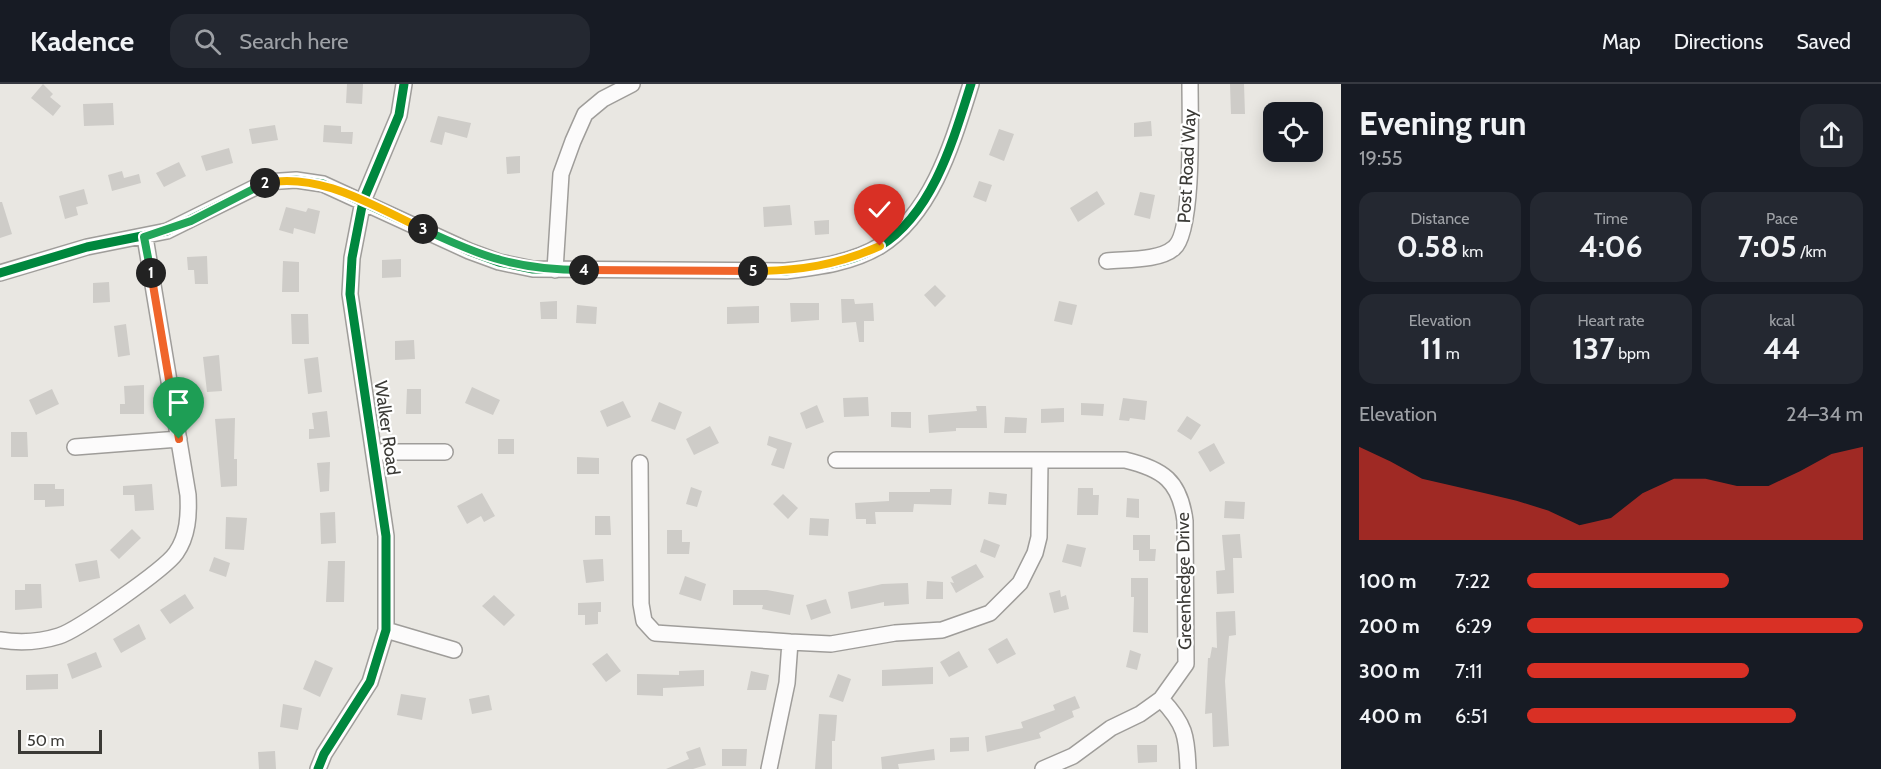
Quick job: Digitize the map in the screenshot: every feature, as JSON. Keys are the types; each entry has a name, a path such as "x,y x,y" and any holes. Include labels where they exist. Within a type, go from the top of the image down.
{"street":[{"name":"Walker Road","path":"318,769 324,754 370,682 386,630 386,536 350,294 352,258 363,201 399,115 404,84"},
{"path":"555,270 561,174 573,141 585,114 603,99 632,84"},
{"path":"0,273 87,247 144,237 191,221 266,182 309,181 363,201 499,262 555,270 786,271 818,267 860,255 880,246 922,205 936,180 971,84"},
{"name":"Post Road Way","path":"1107,261 1164,255 1176,247 1183,236 1188,192 1190,84"},
{"path":"0,640 22,643 61,636 158,572 177,552 189,520 188,495 144,237"},
{"path":"75,447 179,439"},
{"path":"374,452 445,452"},
{"name":"Greenhedge Drive","path":"836,460 1125,460 1152,466 1176,489 1183,504 1185,521 1186,664 1161,699 1140,714 1111,728 1073,756 1044,769"},
{"path":"640,463 641,604 644,621 655,633 831,644 895,633 942,630 990,612 1020,583 1035,553 1039,537 1040,460"},
{"path":"386,630 454,650"},
{"path":"769,769 788,683 790,642"},
{"path":"1161,699 1176,715 1188,737 1188,769"}],"building":[{"path":"43,84 53,94 50,97 61,106 53,116 31,98"},
{"path":"347,84 363,84 362,104 346,103"},
{"path":"1230,84 1244,84 1245,114 1231,114"},
{"path":"113,103 114,125 84,126 83,104"},
{"path":"438,116 471,123 467,138 445,132 442,145 430,142"},
{"path":"1151,121 1152,136 1134,137 1134,123"},
{"path":"275,125 278,140 252,144 249,129"},
{"path":"324,125 341,126 341,132 353,132 352,144 323,142"},
{"path":"999,129 1014,134 1004,161 989,155"},
{"path":"229,148 233,163 206,171 201,156"},
{"path":"520,156 520,173 507,174 506,157"},
{"path":"179,162 186,176 164,187 156,173"},
{"path":"122,171 124,178 139,174 141,183 112,191 108,175"},
{"path":"979,181 992,185 986,202 973,197"},
{"path":"84,189 88,204 76,207 78,215 65,219 59,196"},
{"path":"1097,191 1105,204 1078,222 1070,208"},
{"path":"1140,192 1155,195 1150,219 1134,215"},
{"path":"0,202 2,202 12,234 0,238"},
{"path":"790,205 792,225 764,227 763,207"},
{"path":"286,207 306,212 308,208 320,211 315,234 294,228 293,234 279,230"},
{"path":"829,220 829,234 815,235 814,221"},
{"path":"207,256 208,284 195,284 194,270 188,270 187,257"},
{"path":"401,259 401,277 382,278 382,260"},
{"path":"283,261 299,262 299,292 282,292"},
{"path":"109,282 110,302 93,303 93,283"},
{"path":"935,285 946,296 935,307 924,295"},
{"path":"841,299 854,299 855,304 873,303 874,321 864,321 864,342 859,342 856,322 842,323"},
{"path":"557,301 557,319 541,319 540,302"},
{"path":"1059,301 1077,305 1072,325 1054,321"},
{"path":"790,303 819,303 819,320 791,322"},
{"path":"577,305 597,307 596,324 576,323"},
{"path":"759,306 759,323 727,324 727,307"},
{"path":"291,314 308,314 309,344 292,344"},
{"path":"126,324 130,355 118,357 114,326"},
{"path":"414,340 415,359 395,360 395,341"},
{"path":"219,355 222,391 207,392 203,357"},
{"path":"318,357 322,392 308,394 304,359"},
{"path":"144,385 144,414 120,414 120,404 125,404 124,386"},
{"path":"472,387 500,400 493,415 465,403"},
{"path":"52,389 59,404 36,415 29,400"},
{"path":"407,389 421,389 421,414 406,414"},
{"path":"868,397 869,416 844,417 843,398"},
{"path":"1123,398 1147,401 1145,420 1130,418 1129,421 1119,420"},
{"path":"623,401 631,417 607,427 600,411"},
{"path":"659,402 682,412 675,430 651,421"},
{"path":"1081,403 1104,404 1103,416 1081,415"},
{"path":"817,405 824,422 806,429 800,413"},
{"path":"976,406 986,406 987,428 956,428 956,431 929,433 928,415 977,411"},
{"path":"1064,408 1064,422 1041,423 1041,409"},
{"path":"327,411 330,437 309,439 309,429 314,429 312,413"},
{"path":"891,412 911,412 911,428 891,427"},
{"path":"1187,416 1201,425 1191,440 1177,431"},
{"path":"1005,417 1027,418 1026,433 1004,433"},
{"path":"235,418 234,459 237,459 237,486 221,487 215,419"},
{"path":"710,426 719,443 694,455 686,439"},
{"path":"11,432 27,432 28,457 11,457"},
{"path":"769,436 792,443 784,469 771,465 777,449 767,445"},
{"path":"498,439 514,439 514,454 498,454"},
{"path":"1214,443 1225,463 1210,472 1198,452"},
{"path":"577,457 599,458 599,474 577,474"},
{"path":"330,462 329,491 320,492 317,463"},
{"path":"34,484 55,484 55,489 64,489 64,506 45,507 45,500 34,500"},
{"path":"152,484 154,510 135,511 134,495 123,495 123,486"},
{"path":"691,487 702,491 697,507 686,504"},
{"path":"1078,488 1093,488 1093,495 1099,495 1098,515 1077,515"},
{"path":"930,489 952,489 951,505 914,504 913,512 875,512 876,524 866,524 866,519 856,519 855,503 889,501 889,492 930,492"},
{"path":"989,492 1007,494 1006,505 988,504"},
{"path":"482,493 495,516 484,522 481,516 467,524 457,506"},
{"path":"783,494 798,508 788,519 773,504"},
{"path":"1127,498 1139,499 1139,518 1126,517"},
{"path":"1225,501 1245,502 1244,519 1224,518"},
{"path":"335,512 336,543 321,544 320,513"},
{"path":"595,516 610,516 611,535 595,535"},
{"path":"226,517 247,518 244,550 225,549"},
{"path":"810,518 829,519 828,536 809,535"},
{"path":"132,529 141,538 119,559 110,550"},
{"path":"667,530 682,530 682,542 690,542 689,554 667,554"},
{"path":"1240,534 1242,558 1233,558 1234,593 1217,594 1216,571 1225,570 1222,535"},
{"path":"1133,535 1150,535 1150,549 1156,549 1155,561 1139,561 1139,550 1133,550"},
{"path":"984,539 1000,545 995,558 980,552"},
{"path":"1067,544 1086,548 1081,567 1062,562"},
{"path":"214,557 230,563 226,577 209,571"},
{"path":"603,559 604,581 586,583 583,560"},
{"path":"97,560 100,578 79,582 75,564"},
{"path":"328,561 345,561 344,602 326,602"},
{"path":"976,564 984,577 956,593 950,582 954,583 951,577"},
{"path":"685,576 706,584 701,601 679,594"},
{"path":"1131,578 1148,578 1148,633 1133,632 1134,597 1131,597"},
{"path":"927,581 943,582 943,599 926,599"},
{"path":"908,583 909,604 884,606 884,602 851,609 848,592 882,584"},
{"path":"25,584 41,584 42,608 15,610 15,590 25,590"},
{"path":"733,590 767,590 794,595 790,615 762,609 763,605 733,605"},
{"path":"1060,590 1061,597 1066,595 1069,609 1054,613 1049,593"},
{"path":"185,594 194,608 170,624 160,610"},
{"path":"494,595 515,615 504,626 482,606"},
{"path":"826,599 831,613 811,620 806,605"},
{"path":"601,602 598,624 585,625 585,615 578,615 578,603"},
{"path":"1235,611 1236,635 1229,636 1225,681 1229,746 1213,747 1212,713 1205,714 1208,658 1210,658 1212,647 1217,648 1216,612"},
{"path":"139,624 146,639 121,653 113,639"},
{"path":"1007,638 1016,654 997,664 988,649"},
{"path":"1130,650 1141,654 1137,670 1126,667"},
{"path":"959,651 968,667 949,677 940,662"},
{"path":"96,652 102,667 72,679 67,664"},
{"path":"607,653 621,671 606,682 592,664"},
{"path":"315,660 333,668 320,697 303,689"},
{"path":"933,667 933,684 882,686 882,670"},
{"path":"704,670 704,686 663,688 663,696 637,695 637,674 679,675 679,671"},
{"path":"751,671 769,675 766,690 747,690"},
{"path":"58,674 58,689 26,690 26,675"},
{"path":"838,674 851,679 843,702 829,697"},
{"path":"401,694 426,698 422,720 397,715"},
{"path":"489,695 492,710 472,714 469,699"},
{"path":"1075,696 1080,708 1072,711 1074,717 1039,733 1041,738 987,752 985,736 1023,728 1021,722 1055,710 1053,705"},
{"path":"283,704 302,708 298,730 280,727"},
{"path":"819,714 837,715 835,741 832,741 832,769 815,769"},
{"path":"969,737 969,751 950,752 950,738"},
{"path":"1137,745 1157,745 1157,762 1138,763"},
{"path":"700,747 706,765 693,769 666,769 689,759 686,752"},
{"path":"722,749 747,749 746,766 722,766"},
{"path":"934,749 935,760 898,764 899,769 882,769 881,757"},
{"path":"275,751 276,769 259,769 258,752"}],"cycle path":[{"path":"318,769 324,754 370,682 386,630 386,536 350,294 352,258 363,201 399,115 404,84"},
{"path":"0,273 87,247 167,231 266,182 296,180 323,184 469,251 499,262 533,269 786,271 822,266 858,257 880,246 914,215 939,174 957,129 971,84"}],"route":[{"path":"179,439 144,237 191,221 266,182 296,180 323,184 469,250 499,262 533,268 786,271 818,267 850,259 880,246"}]}
